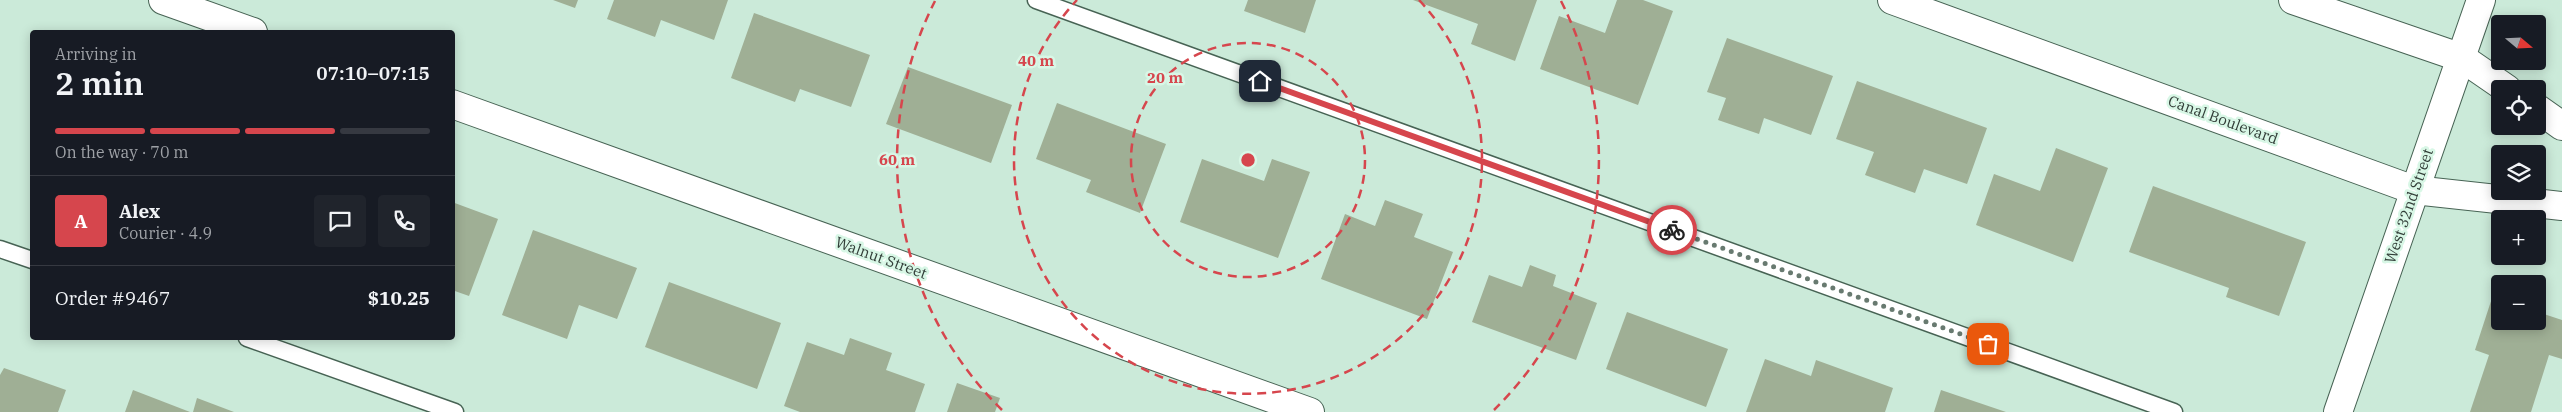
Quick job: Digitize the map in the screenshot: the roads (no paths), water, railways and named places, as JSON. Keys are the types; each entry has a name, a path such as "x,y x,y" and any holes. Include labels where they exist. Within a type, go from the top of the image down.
{"street":[{"path":"163,0 248,30"},
{"name":"Canal Boulevard","path":"1892,0 2414,190 2562,206"},
{"path":"2293,0 2462,58 2494,80"},
{"name":"West 32nd Street","path":"2338,412 2481,0"},
{"name":"Walnut Street","path":"455,105 1310,412"},
{"path":"2546,115 2562,126"}],"lane":[{"path":"1036,0 2174,412"},
{"path":"0,249 30,259"},
{"path":"253,340 455,412"}]}
